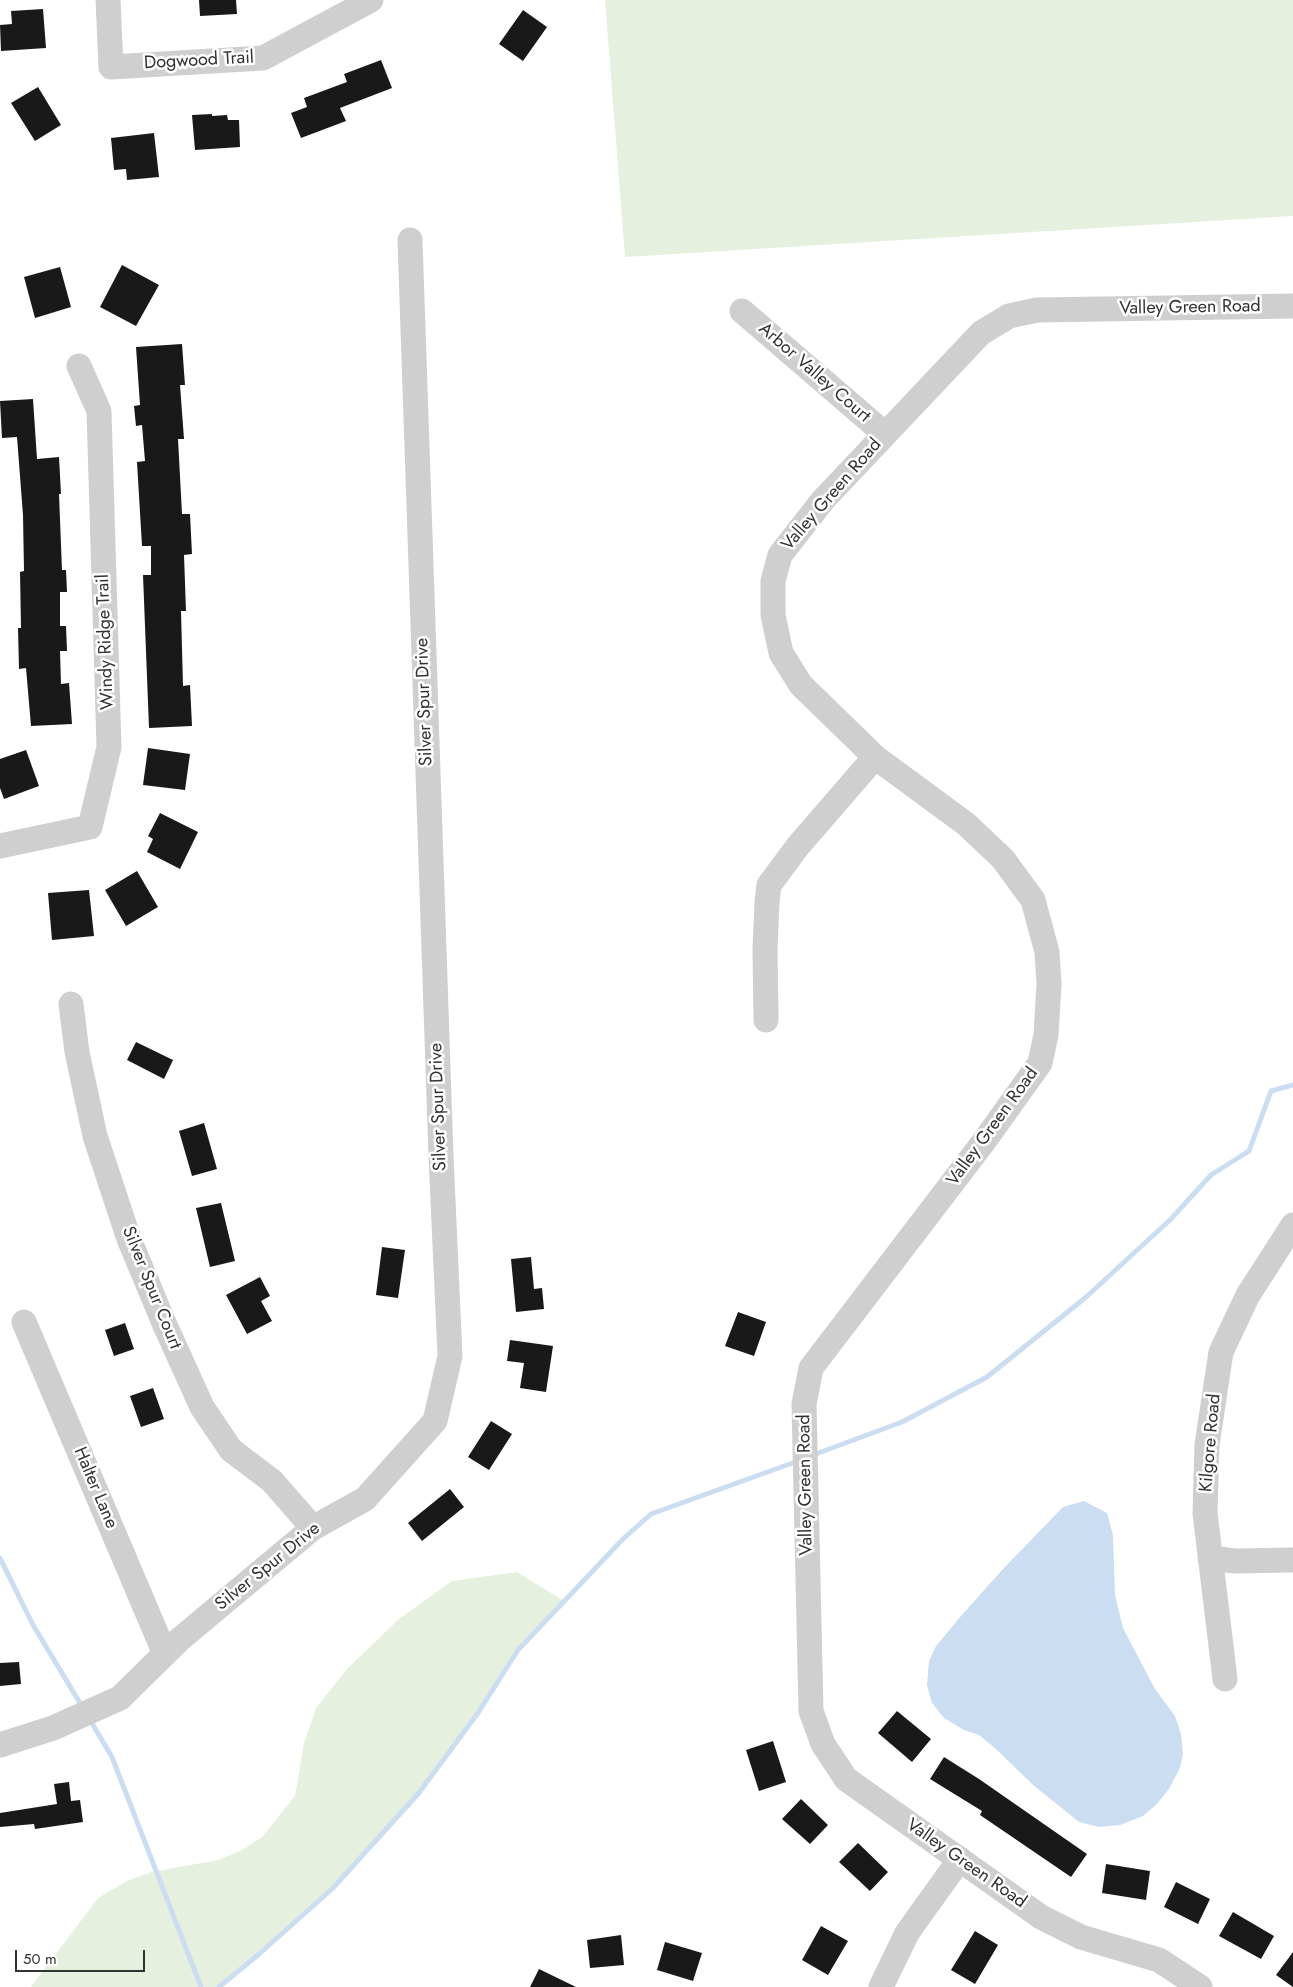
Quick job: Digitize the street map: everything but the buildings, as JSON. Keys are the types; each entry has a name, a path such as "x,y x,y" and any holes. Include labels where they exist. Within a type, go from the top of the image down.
{"street":[{"name":"Dogwood Trail","path":"108,0 111,67 263,58 371,0"},
{"name":"Silver Spur Drive","path":"0,1745 53,1728 120,1698 180,1640 313,1528 365,1499 435,1421 450,1356 440,1156 410,240"},
{"name":"Valley Green Road","path":"1200,1987 1159,1960 1081,1937 1041,1917 846,1779 822,1744 811,1711 804,1404 811,1368 985,1140 1040,1063 1046,1035 1047,952 1033,900 1003,859 966,824 876,757 801,685 780,653 774,615 773,581 780,555 823,500 980,333 1009,316 1037,310 1293,306"},
{"name":"Arbor Valley Court","path":"742,311 885,434"},
{"name":"Windy Ridge Trail","path":"0,846 90,828 110,747 99,411 79,366"},
{"path":"766,1020 766,902 769,884 798,846 876,757"},
{"name":"Silver Spur Court","path":"71,1004 76,1052 95,1136 129,1239 164,1323 202,1406 231,1450 272,1481 313,1528"},
{"name":"Kilgore Road","path":"1225,1679 1205,1513 1207,1445 1221,1352 1248,1294 1293,1225"},
{"name":"Halter Lane","path":"24,1322 165,1654"},
{"path":"1210,1558 1235,1561 1293,1560"},
{"path":"882,1987 907,1932 960,1859"}],"green space":[{"path":"605,0 1293,0 1293,216 625,257"},
{"path":"517,1572 564,1601 518,1650 478,1713 418,1794 332,1889 258,1955 219,1987 31,1987 98,1898 127,1881 152,1872 218,1860 242,1850 262,1837 295,1796 304,1743 316,1708 347,1669 399,1619 452,1581"}],"water":[{"path":"1084,1501 1107,1513 1113,1535 1115,1595 1123,1628 1155,1689 1175,1716 1181,1734 1183,1754 1180,1768 1169,1789 1156,1805 1143,1816 1120,1825 1099,1827 1079,1822 1033,1785 979,1735 964,1730 944,1718 932,1703 927,1685 929,1661 936,1646 961,1616 1063,1507"}],"waterway":[{"path":"813,1455 902,1422 987,1377 1085,1298 1170,1220 1211,1175 1249,1151 1271,1091 1293,1085"},
{"path":"219,1987 332,1889 418,1794 478,1713 518,1650 623,1539 651,1514 798,1461"},
{"path":"0,1558 33,1625 83,1708"},
{"path":"90,1720 112,1757 201,1987"}]}
